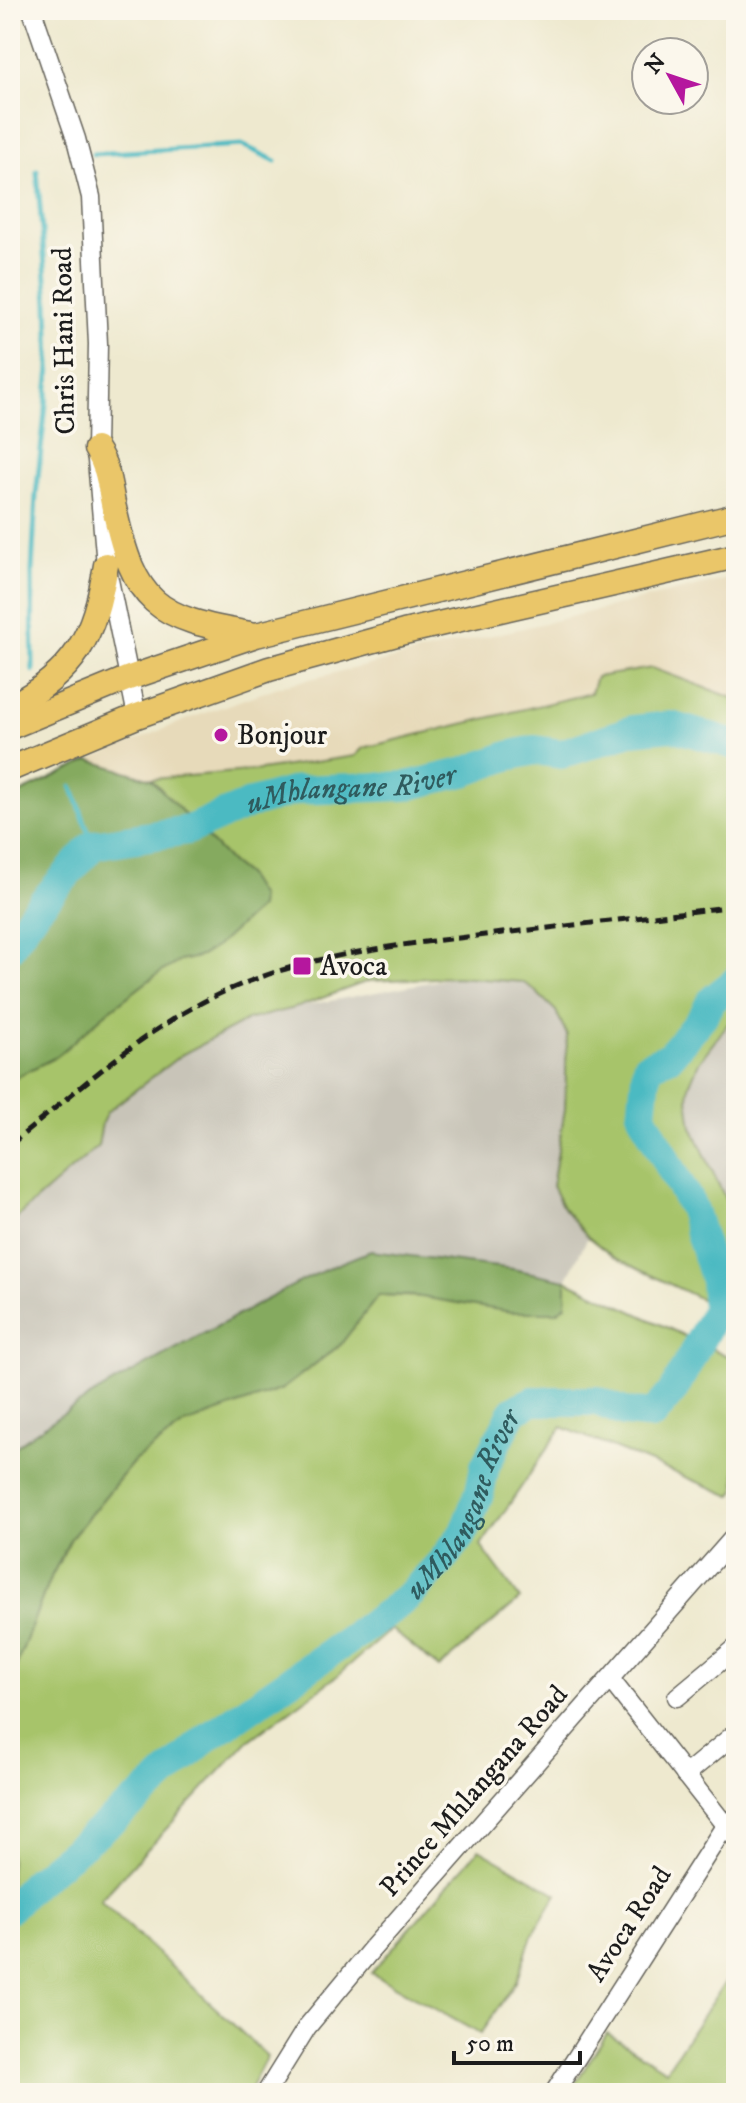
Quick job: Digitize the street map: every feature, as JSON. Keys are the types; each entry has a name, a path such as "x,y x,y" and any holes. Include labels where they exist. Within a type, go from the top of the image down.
{"main road":[{"path":"96,449 107,470 127,561 140,586 159,606 182,618 205,626 256,635"},
{"path":"10,727 129,678 256,635 736,516"},
{"path":"10,769 137,716 269,669 404,632 736,556"},
{"path":"10,707 53,680 70,663 95,619 106,565"}],"street":[{"name":"Chris Hani Road","path":"32,10 76,139 91,197 98,344 96,449 106,565 137,716"},
{"name":"Prince Mhlangana Road","path":"266,2093 316,2016 736,1535"},
{"path":"677,1697 736,1648"},
{"name":"Avoca Road","path":"554,2093 732,1827 685,1775 610,1679"},
{"path":"685,1775 736,1733"}],"shaded area":[{"path":"736,577 736,699 652,668 591,693 363,748 355,756 260,770 151,779 89,760 191,718 281,686"},
{"path":"456,977 522,982 556,1011 567,1035 563,1208 588,1237 566,1280 513,1269 371,1251 135,1371 10,1451 10,1223 98,1146 107,1112 181,1055 247,1020 298,1007"},
{"path":"736,1013 736,1222 692,1127 688,1099 689,1086 699,1062"}],"green space":[{"path":"652,668 736,699 736,1013 699,1062 689,1086 688,1099 692,1127 736,1222 736,1316 613,1257 588,1237 563,1208 552,1186 565,1109 567,1035 556,1011 522,982 456,977 368,981 298,1007 247,1020 181,1055 107,1112 98,1146 10,1223 10,1080 56,1057 156,975 180,961 201,956 246,875 151,779 260,770 355,756 363,748 591,693 596,677"},
{"path":"89,760 151,779 246,875 260,897 259,908 217,946 156,975 56,1057 10,1080 10,798"},
{"path":"371,1251 513,1269 566,1280 566,1305 557,1312 511,1312 415,1296 379,1295 340,1345 282,1389 185,1424 134,1461 71,1538 48,1583 10,1682 10,1451 84,1400 137,1370 292,1286"},
{"path":"566,1280 736,1360 736,1491 732,1496 562,1427 481,1546 520,1599 439,1668 391,1629 337,1676 247,1742 100,1900 267,2056 248,2093 10,2093 10,1682 48,1583 71,1538 134,1461 185,1424 282,1389 340,1345 379,1295 566,1304"},
{"path":"479,1849 557,1894 532,1936 516,1982 480,2034 371,1973"},
{"path":"736,1966 736,2093 569,2093 607,2033 666,2070"}],"waterway":[{"path":"93,154 242,145 276,161"},
{"path":"33,671 32,571 36,495 50,368 37,171"},
{"name":"uMhlangane River","path":"10,947 34,912 93,845 188,830 252,803 298,790 407,786 535,750 561,754 633,730 671,726 736,745"},
{"path":"72,786 93,845"},
{"name":"uMhlangane River","path":"10,1908 32,1885 154,1786 204,1740 412,1593 464,1532 480,1491 485,1466 514,1410 533,1401 597,1401 624,1412 653,1415 673,1391 717,1309 715,1281 692,1207 642,1115 647,1066 669,1057 703,1016 712,1000 736,981"}],"railway":[{"path":"10,1145 157,1029 211,998 279,971 385,947 736,906"}],"place":[{"name":"Bonjour","path":"221,735"},
{"name":"Avoca","path":"302,966"}]}
